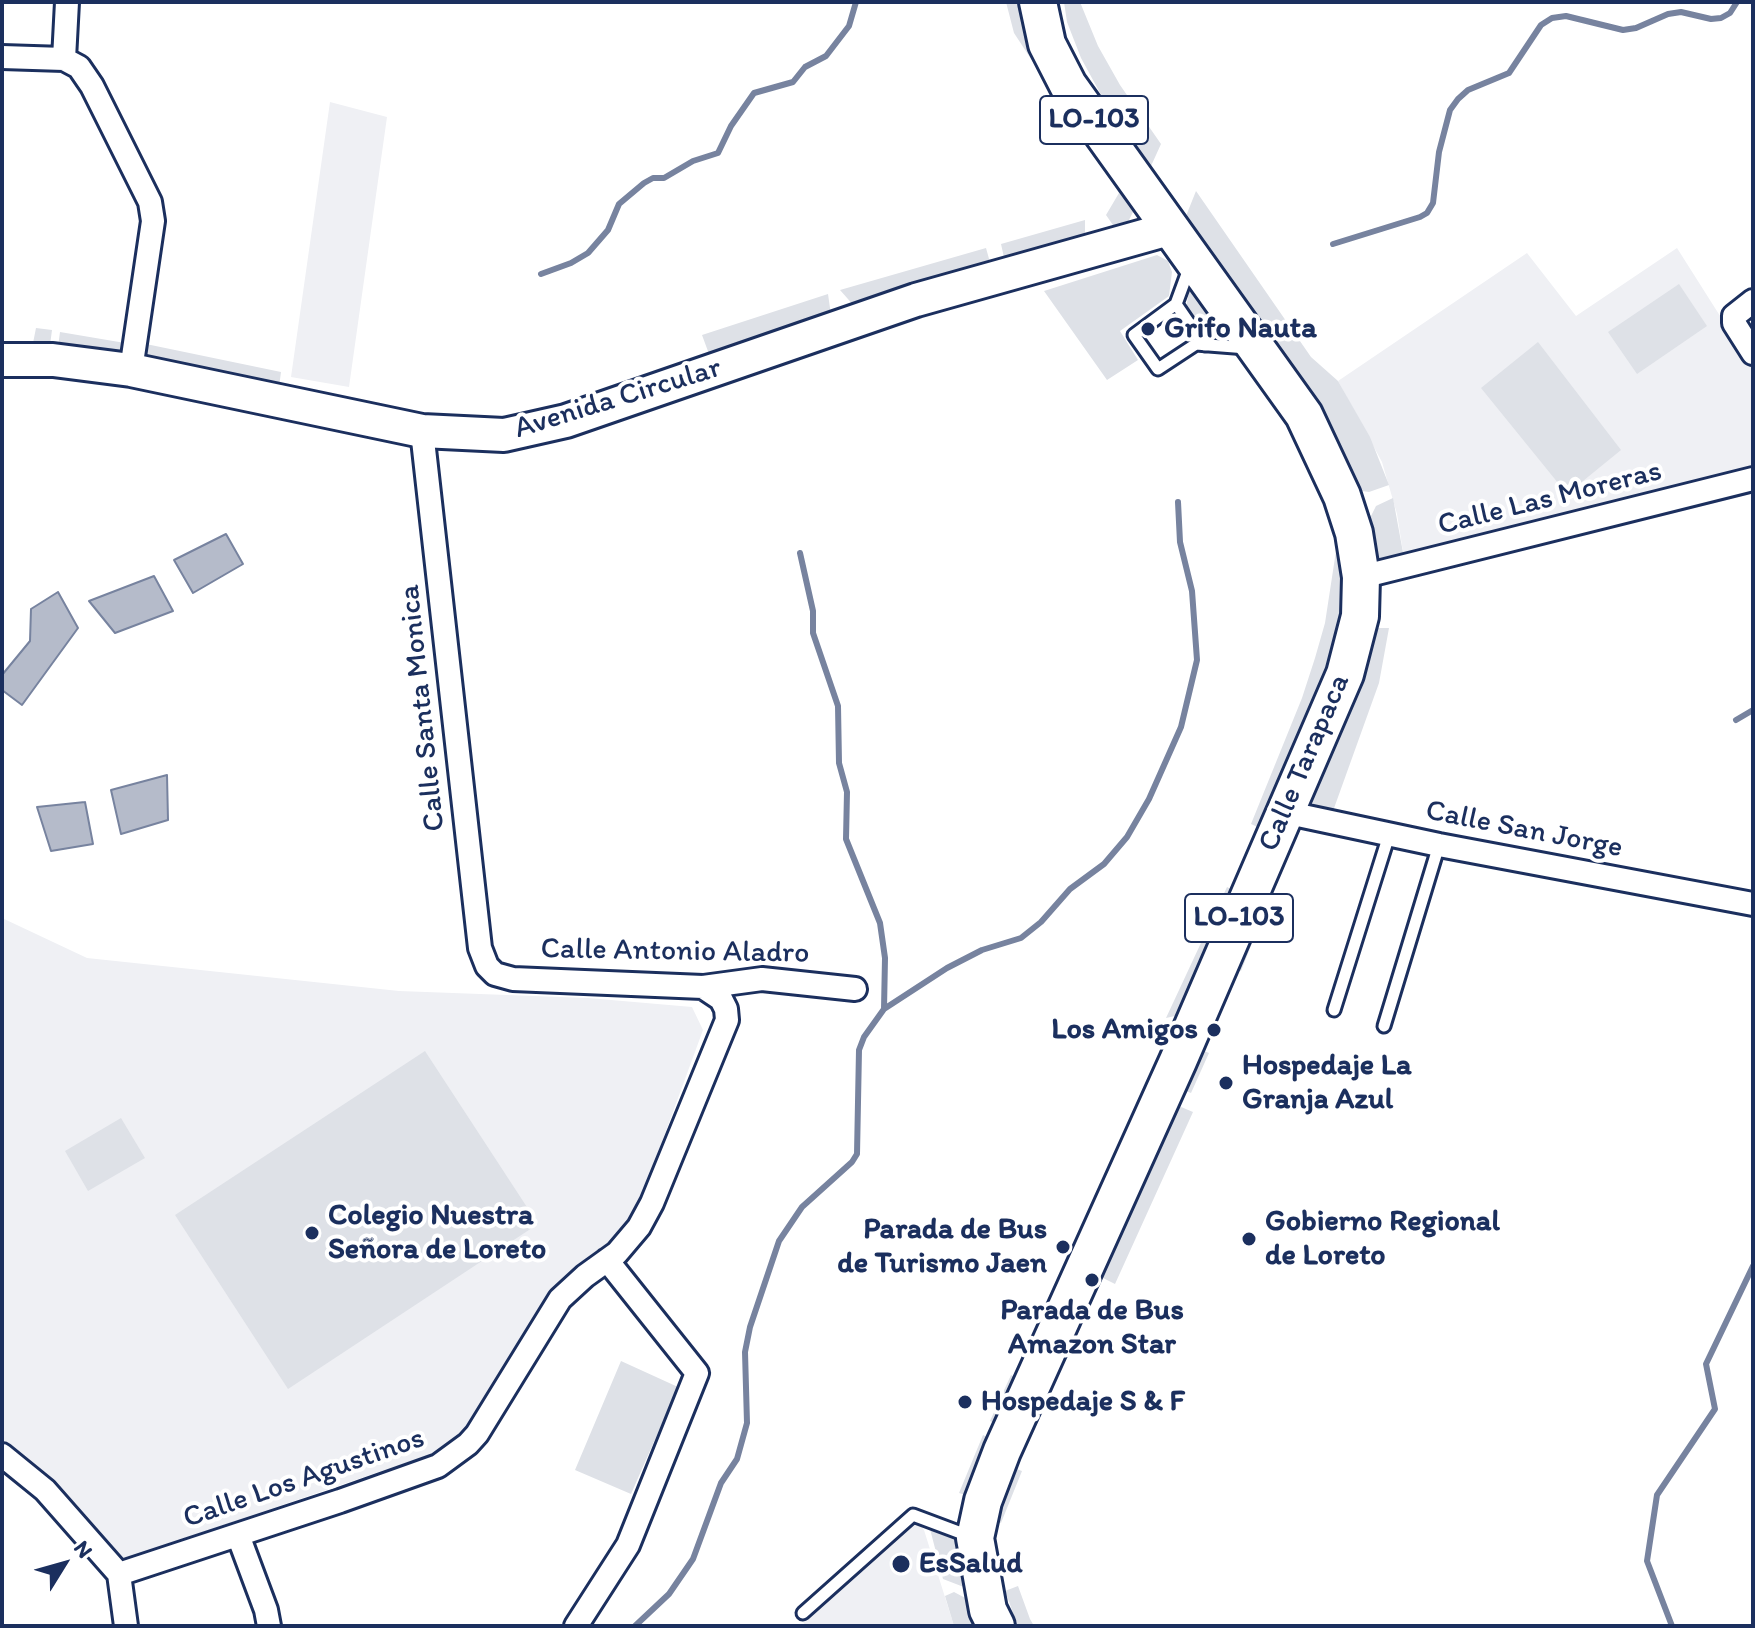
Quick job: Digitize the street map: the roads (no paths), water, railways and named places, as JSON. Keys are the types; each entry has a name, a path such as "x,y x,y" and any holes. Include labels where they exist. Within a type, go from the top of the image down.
{"main road":[{"name":"LO-103","path":"1038,2 1047,44 1068,85 1172,228"},
{"name":"Calle Tarapaca","path":"996,1626 988,1610 975,1538 983,1501 1002,1451 1178,1061 1348,663 1360,616 1361,577 1354,533 1332,473 1304,415 1172,228"}],"street":[{"path":"64,59 67,2"},
{"path":"2,57 64,59 76,64 86,76 152,207 153,221 131,370"},
{"name":"Avenida Circular","path":"2,360 53,360 131,370 422,431 504,435 532,431 916,300 1172,228"},
{"path":"1753,301 1734,316 1734,323 1753,353"},
{"name":"Calle Santa Monica","path":"422,431 480,948 482,957 495,974"},
{"name":"Calle Las Moreras","path":"1361,577 1753,479"},
{"name":"Calle San Jorge","path":"1284,812 1439,845 1753,904"},
{"name":"Calle Antonio Aladro","path":"495,974 513,979 703,987 762,979 855,989"},
{"name":"Calle Los Agustinos","path":"119,1574 438,1466 459,1453 477,1434 560,1299 617,1253 639,1227 652,1203 727,1020 721,999 703,987"},
{"path":"576,1626 628,1545 697,1373 607,1260"},
{"path":"2,1455 45,1490 119,1574 126,1626"},
{"path":"238,1535 269,1626"}],"lane":[{"path":"1193,258 1176,304 1134,335 1158,369 1196,344 1256,348"},
{"path":"1176,304 1204,345"},
{"path":"1334,1010 1389,835"},
{"path":"1384,1026 1439,845"},
{"path":"803,1613 913,1515 975,1538"}],"water":[{"path":"226,534 243,564 193,593 174,560"},
{"path":"154,576 173,611 115,633 89,601"},
{"path":"58,592 78,628 22,705 2,690 2,675 30,641 31,609"},
{"path":"167,775 168,820 121,834 111,790"},
{"path":"85,802 93,844 51,851 37,807"}],"waterway":[{"path":"541,274 588,253 608,230 619,204 644,183 653,178 664,178 693,161 718,153 731,126 754,93 793,82 805,67 826,56 849,26 856,2"},
{"path":"1333,244 1427,213 1433,203 1439,152 1450,110 1468,90 1509,73 1541,25 1552,18 1566,16 1623,30 1681,12 1711,19 1721,18 1730,13 1737,2"},
{"path":"884,1009 947,968 982,950 1021,938 1041,922 1070,889 1104,864 1127,837 1149,799 1181,727 1197,660 1192,591 1180,542 1178,502"},
{"path":"635,1626 669,1594 693,1559 721,1483 737,1459 747,1423 745,1352 750,1327 779,1241 802,1207 857,1154 859,1050 864,1037 884,1009 885,958 880,923 846,839 847,792 839,763 838,706 813,633 813,611 800,553"},
{"path":"1736,720 1753,710"},
{"path":"1672,1626 1647,1561 1657,1495 1715,1409 1706,1364 1753,1266"}],"place":[{"name":"Grifo Nauta","path":"1148,329"},
{"name":"Los Amigos","path":"1214,1030"},
{"name":"Hospedaje La Granja Azul","path":"1226,1083"},
{"name":"Colegio Nuestra Señora de Loreto","path":"312,1233"},
{"name":"Gobierno Regional de Loreto","path":"1249,1239"},
{"name":"Parada de Bus de Turismo Jaen","path":"1063,1247"},
{"name":"Parada de Bus Amazon Star","path":"1092,1280"},
{"name":"Hospedaje S & F","path":"965,1402"},
{"name":"EsSalud","path":"901,1564"}]}
